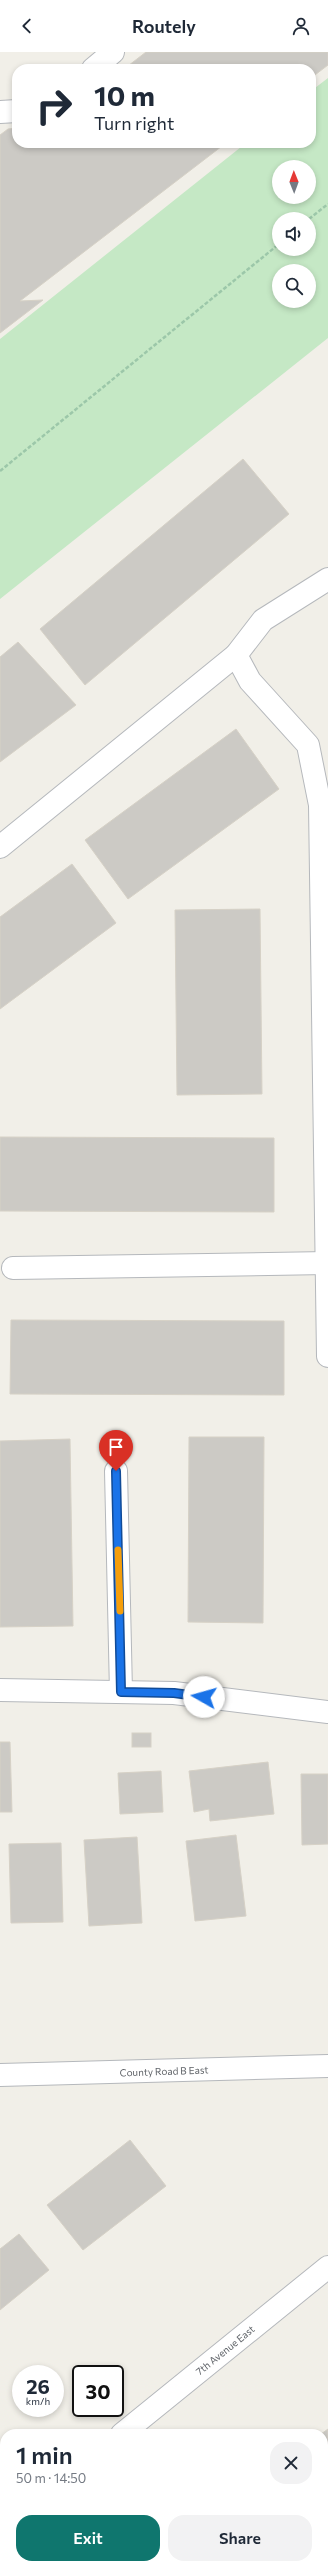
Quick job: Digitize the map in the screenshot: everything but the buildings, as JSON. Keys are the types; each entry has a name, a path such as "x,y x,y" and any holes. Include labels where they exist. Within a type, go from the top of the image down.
{"street":[{"path":"99,64 113,52"},
{"path":"0,112 12,112"},
{"path":"0,847 236,655 263,620 328,579"},
{"path":"236,655 250,681 308,744 320,805 328,1356"},
{"path":"13,1268 327,1263"},
{"path":"116,1471 121,1692"},
{"path":"0,1690 174,1693 328,1712"},
{"name":"County Road B East","path":"0,2075 328,2066"},
{"name":"7th Avenue East","path":"128,2429 328,2267"}],"path":[{"path":"316,213 328,204"},
{"path":"0,471 272,250"}],"green space":[{"path":"328,78 328,338 0,599 0,339 240,148 316,148 316,87"}],"slow traffic":[{"path":"118,1550 120,1611"}],"route":[{"path":"116,1471 121,1692 174,1693 204,1697"}]}
